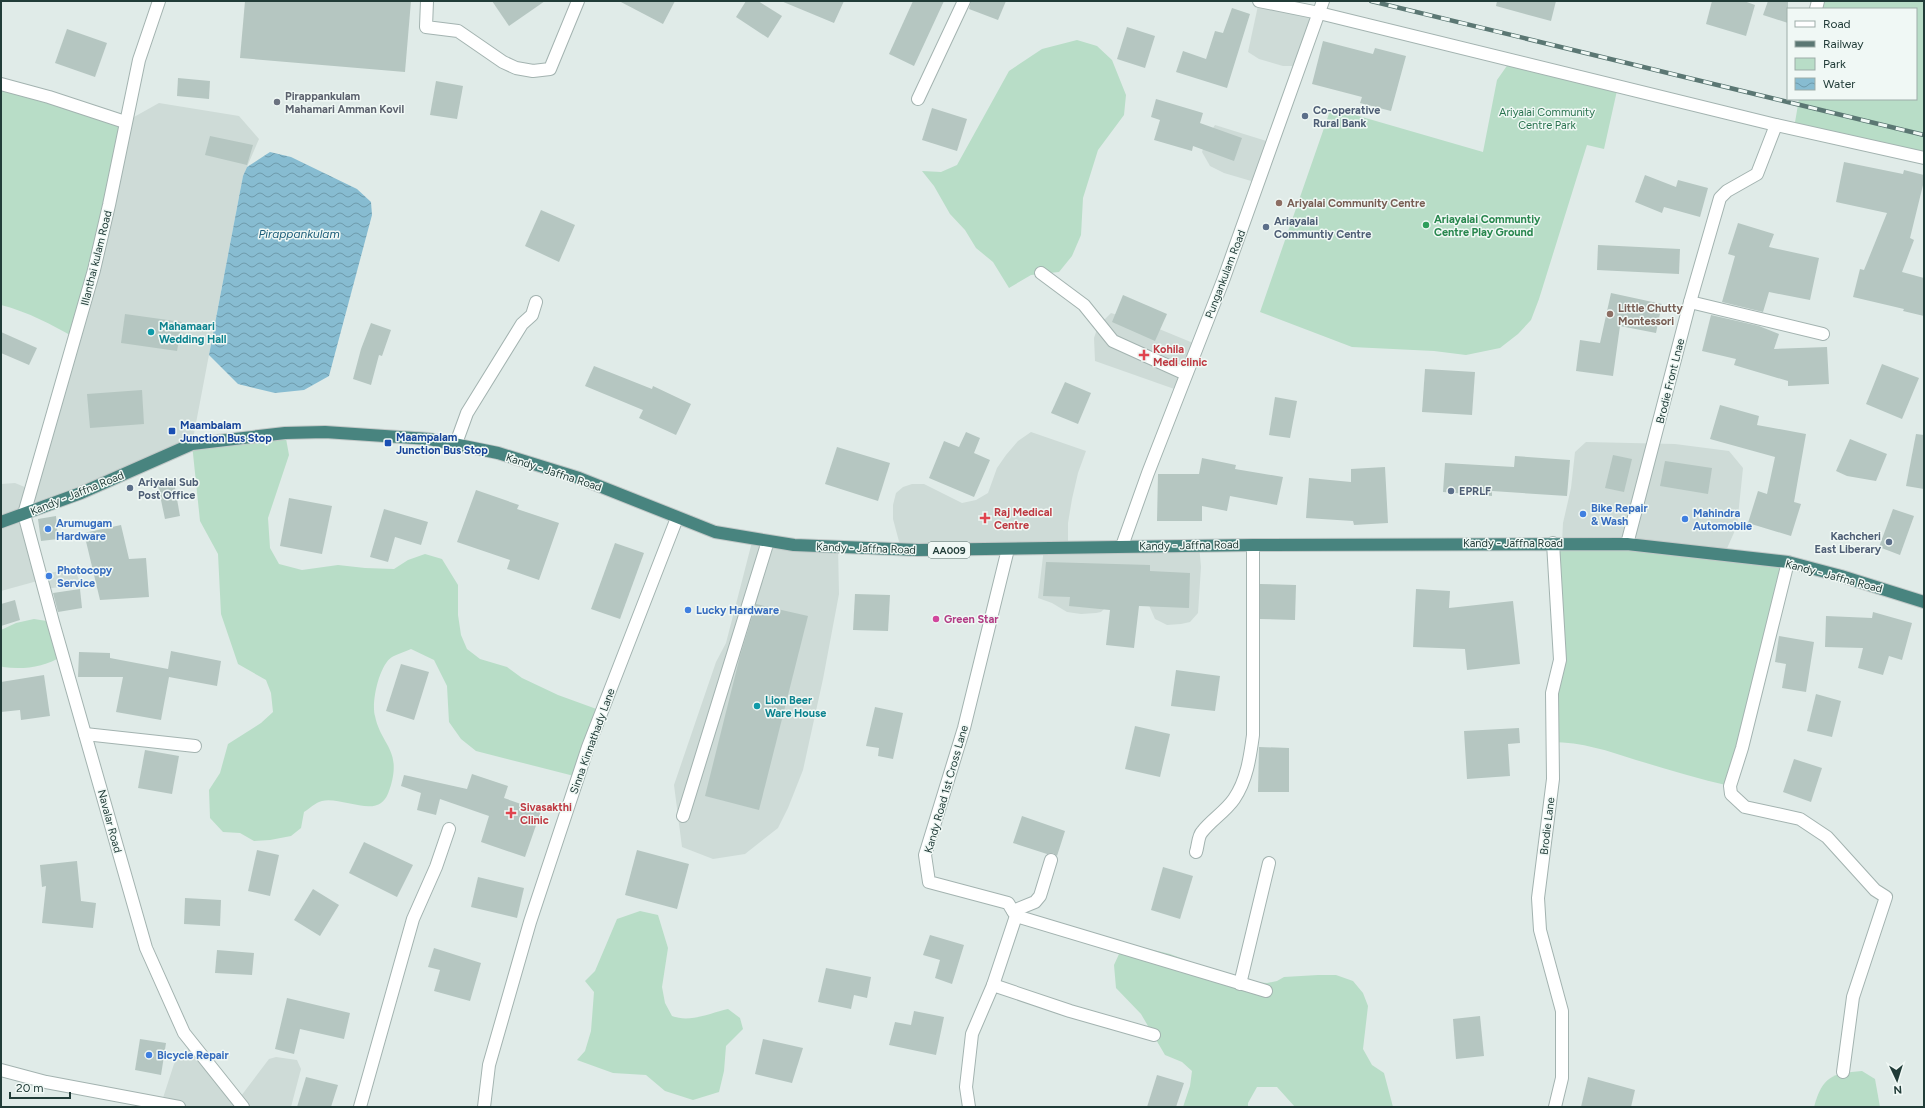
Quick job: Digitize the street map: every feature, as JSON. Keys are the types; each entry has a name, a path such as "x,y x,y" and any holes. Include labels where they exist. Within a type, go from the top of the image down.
{"highway":[{"name":"Kandy - Jaffna Road","path":"1,522 81,493 192,444 285,433 325,432 429,439 455,446 498,453 579,478 677,518 716,532 794,545 903,550 1122,546 1553,543 1627,544 1788,562 1923,600"}],"street":[{"name":"Illanthai kulam Road","path":"24,514 94,270 139,60 159,1"},
{"path":"427,1 426,27 458,31 503,62 516,68 533,71 550,69 578,1"},
{"path":"918,99 964,1"},
{"path":"1259,1 1319,13 1776,125 1924,158"},
{"name":"Pungankulam Road","path":"1122,546 1148,473 1224,278 1323,1"},
{"path":"1,84 49,97 125,122"},
{"name":"Brodie Front Lnae","path":"1627,544 1690,302 1720,198 1727,191 1757,174 1776,125"},
{"path":"1041,273 1084,305 1113,341 1186,374"},
{"path":"455,446 467,413 522,324 532,315 536,302"},
{"path":"1690,302 1823,334"},
{"name":"Navalar Road","path":"24,514 33,551 146,948 184,1033 243,1107"},
{"name":"Sinna Kinnathady Lane","path":"484,1107 489,1065 530,922 588,747 677,518"},
{"path":"683,816 768,541"},
{"name":"Brodie Lane","path":"1553,543 1560,660 1552,693 1553,779 1538,898 1540,930 1562,1012 1562,1078 1555,1107"},
{"path":"1196,852 1201,832 1222,814 1235,798 1244,780 1250,759 1253,735 1253,545"},
{"name":"Kandy Road 1st Cross Lane","path":"1008,549 964,728 926,855 929,882 1008,903 1015,914"},
{"path":"1788,562 1742,748 1730,786 1730,794 1745,807 1800,819 1826,837 1876,890 1886,897 1853,997 1843,1072"},
{"path":"85,734 195,746"},
{"path":"360,1107 413,919 436,867 449,830"},
{"path":"968,1107 966,1087 972,1034 993,985 1015,914 1035,902 1040,896 1051,860"},
{"path":"1240,984 1269,863"},
{"path":"1015,914 1266,991"},
{"path":"993,985 1070,1011 1154,1035"},
{"path":"1,1070 46,1082 179,1107"}],"shaded area":[{"path":"1259,1 1319,13 1300,66 1283,66 1259,59 1248,52"},
{"path":"159,103 239,116 259,139 243,176 192,444 24,514 40,575 74,568 80,582 77,585 44,589 41,580 1,591 1,484 15,483 27,488 29,496 125,122"},
{"path":"1215,125 1273,143 1258,183 1224,173 1210,166 1202,152 1207,137"},
{"name":"Kohila Medi clinic","path":"1111,313 1147,324 1198,345 1180,391 1095,361 1094,338 1098,326"},
{"path":"1031,432 1086,451 1078,473 1072,499 1068,523 1068,548 1199,545 1201,567 1198,613 1190,622 1167,625 1155,619 1148,603 1105,608 1101,612 1081,614 1067,612 1052,603 1038,598 1044,548 901,549 893,519 893,505 896,493 903,487 912,484 924,484 962,503 976,500 988,493 997,468 1006,455 1018,441"},
{"path":"1586,442 1675,444 1729,451 1743,468 1737,526 1724,555 1562,543 1563,523 1571,488 1575,452"},
{"path":"753,538 838,546 839,594 823,679 803,770 788,808 778,828 745,854 713,859 682,847 674,785 716,662 726,643"},
{"path":"195,1046 238,1100 269,1059 276,1057 297,1060 301,1069 291,1107 179,1107 161,1104 174,1064 183,1052"}],"green space":[{"path":"1818,1 1924,1 1924,158 1794,128 1799,100 1917,100 1917,8 1816,8"},
{"path":"1077,40 1097,46 1112,60 1126,95 1124,115 1098,150 1083,198 1081,235 1072,256 1059,272 1031,275 1009,288 993,262 976,248 965,230 950,214 934,186 922,171 941,172 957,165 1009,71 1042,49"},
{"name":"Ariayalai Communtiy Centre Play Ground","path":"1511,60 1618,86 1604,149 1587,145 1539,299 1531,320 1518,334 1500,348 1466,355 1434,351 1352,347 1260,312 1331,108 1483,152 1497,80"},
{"path":"1,84 125,122 75,338 39,319 21,311 1,305"},
{"path":"285,433 289,455 268,518 270,548 279,564 302,570 338,565 394,569 408,560 425,554 442,559 458,585 458,615 461,635 467,649 480,659 507,667 522,678 558,695 602,711 578,777 476,751 461,739 449,722 447,686 434,660 411,649 392,657 387,661 380,676 375,694 375,716 394,763 388,795 381,803 375,806 361,806 337,801 322,801 304,812 301,828 291,836 270,840 254,841 240,833 223,832 210,818 209,790 220,773 228,744 261,723 273,712 271,693 266,680 238,664 221,614 218,554 200,521 192,444"},
{"path":"1553,543 1788,562 1730,786 1683,774 1616,753 1563,742 1552,742 1560,660"},
{"path":"34,619 53,622 62,656 48,663 34,667 18,668 1,666 1,630 16,623"},
{"path":"640,911 658,915 668,948 662,987 665,1003 672,1016 679,1018 693,1018 728,1009 740,1018 743,1029 726,1046 724,1071 719,1092 693,1100 665,1091 646,1075 613,1073 577,1060 585,1051 591,1031 594,992 585,981 595,971 617,919"},
{"path":"1124,943 1170,954 1241,981 1267,983 1277,981 1284,977 1336,975 1353,981 1363,993 1368,1006 1363,1049 1372,1065 1384,1073 1393,1107 1295,1107 1277,1087 1257,1087 1248,1103 1248,1107 1183,1107 1190,1086 1192,1071 1182,1062 1165,1055 1141,1014 1116,988 1114,965"},
{"path":"1862,1071 1875,1079 1880,1107 1814,1107 1821,1089 1830,1078 1843,1073"}],"water":[{"name":"Pirappankulam","path":"270,152 291,157 357,189 371,202 372,215 329,376 304,390 275,393 238,384 209,355 243,176 247,167"}],"building":[{"path":"245,1 411,1 405,72 240,58"},
{"path":"492,1 545,1 509,26"},
{"path":"619,1 675,1 663,24"},
{"path":"746,1 758,1 782,16 768,38 736,17"},
{"path":"781,1 844,1 834,23"},
{"path":"913,1 944,1 914,66 889,54"},
{"path":"971,1 1006,1 998,20 969,9"},
{"path":"1497,1 1556,1 1551,21 1496,6"},
{"path":"1712,1 1744,1 1755,5 1746,36 1706,24"},
{"path":"1768,1 1788,1 1787,23 1763,15"},
{"path":"1232,8 1250,14 1227,88 1176,72 1183,51 1206,59 1215,31 1223,33"},
{"path":"1127,27 1155,36 1145,68 1117,59"},
{"path":"67,29 107,43 95,77 55,63"},
{"path":"1323,41 1373,54 1375,48 1406,56 1391,111 1360,103 1362,97 1312,84"},
{"path":"178,78 210,81 209,99 177,96"},
{"path":"436,81 463,86 457,119 430,115"},
{"path":"1156,99 1203,113 1200,123 1242,138 1234,161 1193,146 1192,151 1154,140 1160,120 1151,117"},
{"path":"932,108 967,119 957,151 922,140"},
{"path":"210,136 253,145 247,165 205,155"},
{"path":"1844,162 1903,174 1904,170 1924,175 1924,181 1910,238 1914,240 1902,272 1924,278 1924,316 1903,311 1904,309 1853,297 1860,269 1864,270 1887,213 1836,202"},
{"path":"1645,175 1676,187 1678,180 1708,188 1700,217 1664,207 1662,213 1635,202"},
{"path":"541,210 575,225 559,262 525,246"},
{"path":"1738,223 1774,234 1769,247 1819,258 1810,300 1769,292 1763,312 1722,302 1735,256 1728,254"},
{"path":"1598,245 1680,249 1679,274 1597,270"},
{"path":"1611,293 1662,304 1656,333 1620,326 1613,376 1576,371 1580,340 1600,343"},
{"path":"1123,295 1167,314 1155,341 1112,322"},
{"name":"Mahamaari Wedding Hall","path":"125,314 182,322 177,351 121,343"},
{"path":"1711,315 1759,326 1779,334 1774,349 1827,347 1829,384 1788,386 1788,381 1734,365 1736,359 1702,351"},
{"path":"371,323 391,330 382,356 379,355 371,385 353,379 361,349"},
{"path":"1,332 37,348 29,365 1,353"},
{"path":"1882,364 1919,378 1902,419 1866,404"},
{"path":"594,366 652,389 653,386 691,404 676,435 639,418 643,410 585,386"},
{"path":"1425,369 1475,372 1472,415 1422,412"},
{"path":"1065,382 1091,393 1078,424 1051,413"},
{"path":"142,390 144,424 90,428 87,394"},
{"path":"1275,397 1297,401 1290,438 1269,435"},
{"path":"1720,405 1759,416 1757,425 1806,434 1794,502 1801,504 1791,536 1748,523 1758,491 1767,494 1775,457 1710,439"},
{"path":"966,432 980,438 974,453 990,460 974,497 929,478 944,441 959,447"},
{"path":"1916,434 1924,435 1924,489 1906,486"},
{"path":"1850,439 1887,454 1876,481 1847,476 1836,471"},
{"path":"837,447 890,463 878,501 825,484"},
{"path":"1613,455 1632,459 1624,492 1605,488"},
{"path":"1515,456 1570,460 1567,496 1492,491 1492,496 1443,492 1445,463 1514,467"},
{"path":"1202,458 1236,465 1235,469 1283,477 1277,505 1230,496 1227,511 1202,506 1202,521 1157,521 1158,474 1199,474"},
{"path":"1665,461 1712,468 1708,494 1660,486"},
{"path":"1385,467 1388,523 1354,525 1353,521 1306,518 1309,478 1351,482 1351,469"},
{"path":"174,482 180,516 165,519 158,486"},
{"path":"476,490 519,505 517,509 559,523 539,580 507,569 510,560 457,542"},
{"path":"289,498 332,506 322,554 280,546"},
{"path":"384,509 428,522 421,545 395,537 388,562 370,557"},
{"path":"1893,509 1914,516 1900,555 1879,547"},
{"name":"Arumugam Hardware","path":"56,516 58,539 41,541 38,519"},
{"path":"121,525 129,559 146,558 149,597 100,600 84,533"},
{"path":"615,543 644,553 620,619 591,609"},
{"path":"1046,562 1150,565 1150,571 1190,573 1189,608 1139,606 1134,648 1106,645 1110,610 1069,606 1070,597 1043,596"},
{"path":"1260,584 1296,585 1295,620 1260,619"},
{"path":"80,589 82,608 58,612 53,593"},
{"path":"1416,589 1450,591 1449,608 1513,601 1520,664 1467,670 1465,649 1413,647"},
{"path":"855,594 890,595 888,631 853,630"},
{"path":"15,600 20,620 1,626 1,604"},
{"name":"Lion Beer Ware House","path":"756,604 808,616 759,810 705,796 740,656"},
{"path":"1873,612 1912,623 1902,660 1889,656 1883,675 1858,668 1863,648 1825,647 1826,616 1872,618"},
{"path":"1779,636 1814,642 1806,692 1782,688 1786,664 1775,662"},
{"path":"171,651 221,661 217,686 169,677 161,720 116,712 123,677 78,677 79,652 110,653 110,658 168,669"},
{"path":"401,664 429,672 414,720 386,711"},
{"path":"1176,670 1220,676 1215,711 1171,706"},
{"path":"44,675 50,716 21,720 20,710 1,712 1,682"},
{"path":"1816,694 1841,701 1832,737 1807,731"},
{"path":"875,707 903,713 893,759 878,756 879,748 866,746"},
{"path":"1135,726 1170,734 1160,777 1125,769"},
{"path":"1519,728 1520,743 1508,744 1510,776 1467,779 1464,731"},
{"path":"1259,747 1289,748 1289,792 1258,792"},
{"path":"145,750 179,756 172,794 138,788"},
{"path":"1794,759 1822,768 1811,802 1783,792"},
{"name":"Sivasakthi Clinic","path":"472,774 508,786 504,798 541,811 525,857 481,842 489,816 440,799 436,815 417,810 421,793 401,786 404,775 467,789"},
{"path":"1022,816 1065,831 1057,856 1053,853 1047,854 1013,843"},
{"path":"364,842 413,865 397,897 349,873"},
{"path":"257,850 279,855 270,896 248,891"},
{"path":"637,850 689,864 677,909 625,895"},
{"path":"77,861 81,901 96,903 93,928 42,923 46,886 42,887 40,865"},
{"path":"1163,867 1193,876 1180,919 1151,910"},
{"path":"478,877 524,888 517,918 471,907"},
{"path":"313,889 339,905 320,936 294,920"},
{"path":"185,898 221,900 220,926 184,924"},
{"path":"930,935 964,945 952,984 935,978 940,960 923,955"},
{"path":"434,948 481,963 470,1001 434,991 440,970 428,967"},
{"path":"217,950 254,953 252,975 215,973"},
{"path":"826,968 871,977 867,998 854,995 851,1009 818,1002"},
{"path":"287,998 350,1013 344,1039 300,1029 294,1054 275,1049"},
{"path":"914,1011 944,1017 936,1055 889,1045 895,1022 911,1025"},
{"path":"1480,1016 1484,1056 1456,1059 1453,1019"},
{"path":"140,1039 166,1043 161,1075 135,1070"},
{"path":"763,1039 803,1048 792,1083 755,1074"},
{"path":"1157,1075 1184,1083 1176,1107 1147,1107"},
{"path":"306,1077 338,1085 331,1107 297,1107"},
{"path":"1588,1077 1635,1090 1631,1107 1581,1107"}],"railway":[{"path":"1371,1 1924,135"}],"place":[{"name":"Pirappankulam Mahamari Amman Kovil","path":"277,102"},
{"name":"Co-operative Rural Bank","path":"1305,116"},
{"name":"Ariyalai Community Centre","path":"1279,203"},
{"name":"Ariayalai Communtiy Centre Play Ground","path":"1426,225"},
{"name":"Ariayalai Communtiy Centre","path":"1266,227"},
{"name":"Little Chutty Montessori","path":"1610,314"},
{"name":"Mahamaari Wedding Hall","path":"151,332"},
{"name":"Kohila Medi clinic","path":"1144,355"},
{"name":"Maambalam Junction Bus Stop","path":"172,431"},
{"name":"Maampalam Junction Bus Stop","path":"388,443"},
{"name":"Ariyalai Sub Post Office","path":"130,488"},
{"name":"EPRLF","path":"1451,491"},
{"name":"Bike Repair & Wash","path":"1583,514"},
{"name":"Raj Medical Centre","path":"985,518"},
{"name":"Mahindra Automobile","path":"1685,519"},
{"name":"Arumugam Hardware","path":"48,529"},
{"name":"Kachcheri East Liberary","path":"1889,542"},
{"name":"Photocopy Service","path":"49,576"},
{"name":"Lucky Hardware","path":"688,610"},
{"name":"Green Star","path":"936,619"},
{"name":"Lion Beer Ware House","path":"757,706"},
{"name":"Sivasakthi Clinic","path":"511,813"},
{"name":"Bicycle Repair","path":"149,1055"}],"park label":[{"name":"Ariyalai Community Centre Park","path":"1547,118"}]}
